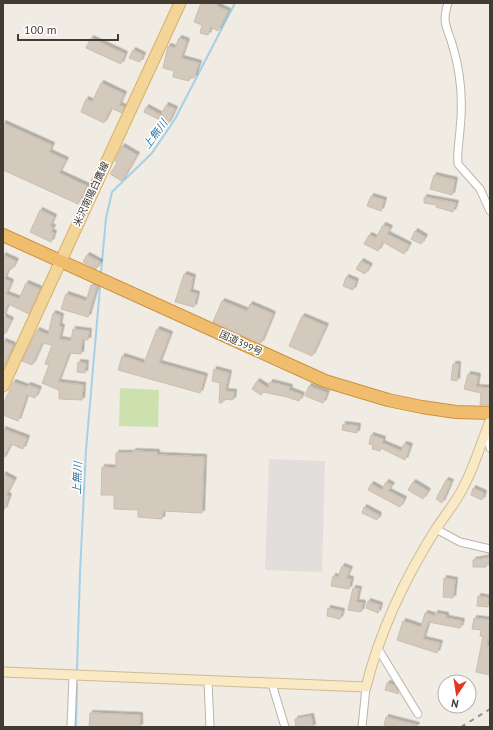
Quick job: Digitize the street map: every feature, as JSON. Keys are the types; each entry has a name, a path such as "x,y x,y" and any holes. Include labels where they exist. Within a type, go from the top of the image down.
{"highway":[{"name":"国道399号","path":"3,235 324,381 355,391 415,405 456,412 490,414"}],"main road":[{"name":"米沢南陽白鷹線","path":"3,386 180,3"}],"street":[{"path":"448,3 444,19 446,29 453,46 460,76 460,130 458,164 480,189 490,211"},
{"path":"362,727 366,687 383,631 436,529 464,488 479,454 490,421"},
{"path":"486,431 490,448"},
{"path":"436,529 460,542 490,548"},
{"path":"377,647 418,714"},
{"path":"3,672 366,687"},
{"path":"71,727 72,676"},
{"path":"208,680 210,727"},
{"path":"272,684 284,727"}],"green space":[{"path":"120,388 159,390 158,427 119,426"}],"shaded area":[{"path":"269,459 325,461 322,572 265,570"}],"building":[{"path":"201,3 218,3 217,6 228,11 218,31 211,27 208,35 200,33 202,25 194,22"},
{"path":"91,38 125,54 121,64 86,48"},
{"path":"179,38 187,41 181,58 199,63 194,78 190,77 189,81 173,77 174,71 163,68 168,46 175,48"},
{"path":"133,50 143,55 140,62 129,58"},
{"path":"101,83 124,94 119,105 124,107 122,113 111,108 104,123 81,112 86,99 92,102"},
{"path":"166,105 175,109 168,124 144,112 146,107 161,115"},
{"path":"3,123 52,145 49,152 66,160 59,173 87,186 78,204 3,170"},
{"path":"122,146 137,155 122,181 110,174 117,163 115,161"},
{"path":"434,175 455,180 452,195 430,189"},
{"path":"371,196 384,200 381,211 367,206"},
{"path":"424,197 456,203 453,212 436,207 437,205 424,203"},
{"path":"40,210 54,217 50,226 53,227 51,232 54,233 51,242 30,232"},
{"path":"383,225 390,228 387,234 409,245 404,254 383,242 378,251 364,244 369,235 376,238"},
{"path":"415,231 425,237 421,244 411,239"},
{"path":"3,255 16,261 12,269 9,268 4,279 11,282 6,294 19,299 26,283 40,289 29,314 8,304 3,316"},
{"path":"87,255 100,262 96,269 83,262"},
{"path":"361,261 370,266 365,274 356,269"},
{"path":"184,274 193,277 190,292 197,294 194,307 175,302"},
{"path":"346,277 356,281 353,290 343,286"},
{"path":"91,285 97,286 88,317 61,309 66,294 86,301"},
{"path":"222,301 247,311 250,304 273,314 261,343 213,322"},
{"path":"53,313 61,316 59,326 62,327 59,339 71,341 73,329 89,331 88,340 82,339 81,354 69,353 58,382 83,385 82,400 59,399 59,390 42,383 49,365 45,364 52,345 42,343 32,365 22,361 37,330 48,335"},
{"path":"3,316 11,320 3,336"},
{"path":"302,316 326,326 312,356 289,346"},
{"path":"157,329 170,334 159,363 205,376 200,393 118,370 122,356 144,363"},
{"path":"3,341 13,345 3,369"},
{"path":"78,362 86,363 85,373 77,372"},
{"path":"453,364 458,364 457,381 451,380"},
{"path":"214,369 229,373 225,391 234,392 233,400 223,399 222,403 219,403 220,383 212,381"},
{"path":"468,374 478,376 476,387 490,388 490,405 480,405 481,393 464,389"},
{"path":"257,381 268,388 270,382 290,387 289,390 302,395 299,401 263,392 261,395 252,389"},
{"path":"13,382 39,389 35,398 27,395 18,421 3,415 3,405"},
{"path":"309,386 327,393 323,403 305,396"},
{"path":"343,424 358,426 357,433 342,430"},
{"path":"3,429 27,438 23,449 11,444 3,459"},
{"path":"371,435 383,439 382,443 401,451 404,444 410,446 405,460 381,448 380,451 372,449 373,445 369,444"},
{"path":"133,451 157,452 157,455 204,457 202,513 163,511 162,519 138,517 138,510 114,509 114,495 101,495 102,467 116,468 116,453 133,453"},
{"path":"3,474 14,480 6,495 9,496 4,510"},
{"path":"446,480 451,482 442,503 436,499"},
{"path":"386,482 392,485 388,491 404,499 400,507 368,490 371,484 382,490"},
{"path":"413,482 428,491 423,499 408,490"},
{"path":"473,488 484,493 482,500 471,495"},
{"path":"364,507 379,515 377,520 362,513"},
{"path":"490,557 490,564 486,564 486,567 473,567 473,560"},
{"path":"342,566 350,569 346,578 351,579 349,589 331,586 333,576 338,577"},
{"path":"444,578 455,580 453,598 443,597"},
{"path":"353,588 359,589 356,602 363,603 361,612 348,610"},
{"path":"478,596 489,598 488,607 477,606"},
{"path":"368,601 380,605 378,613 366,608"},
{"path":"328,608 342,611 340,619 327,616"},
{"path":"425,613 435,616 435,613 446,615 446,618 462,621 460,628 428,622 423,639 440,643 437,653 397,640 403,621 421,627"},
{"path":"474,618 490,620 487,646 490,646 490,675 476,672 483,636 480,636 481,630 472,629"},
{"path":"387,683 394,685 399,694 385,690"},
{"path":"90,713 140,715 140,727 89,727"},
{"path":"311,716 313,727 296,727 295,719"},
{"path":"386,717 417,725 416,727 391,727 384,725"}],"waterway":[{"name":"上無川","path":"101,273 106,218 112,192 152,153 175,119 235,3"},
{"name":"上無川","path":"77,670 86,450 100,287"},
{"name":"上無川","path":"76,727 77,682"}],"railway":[{"path":"461,727 490,709"}]}
